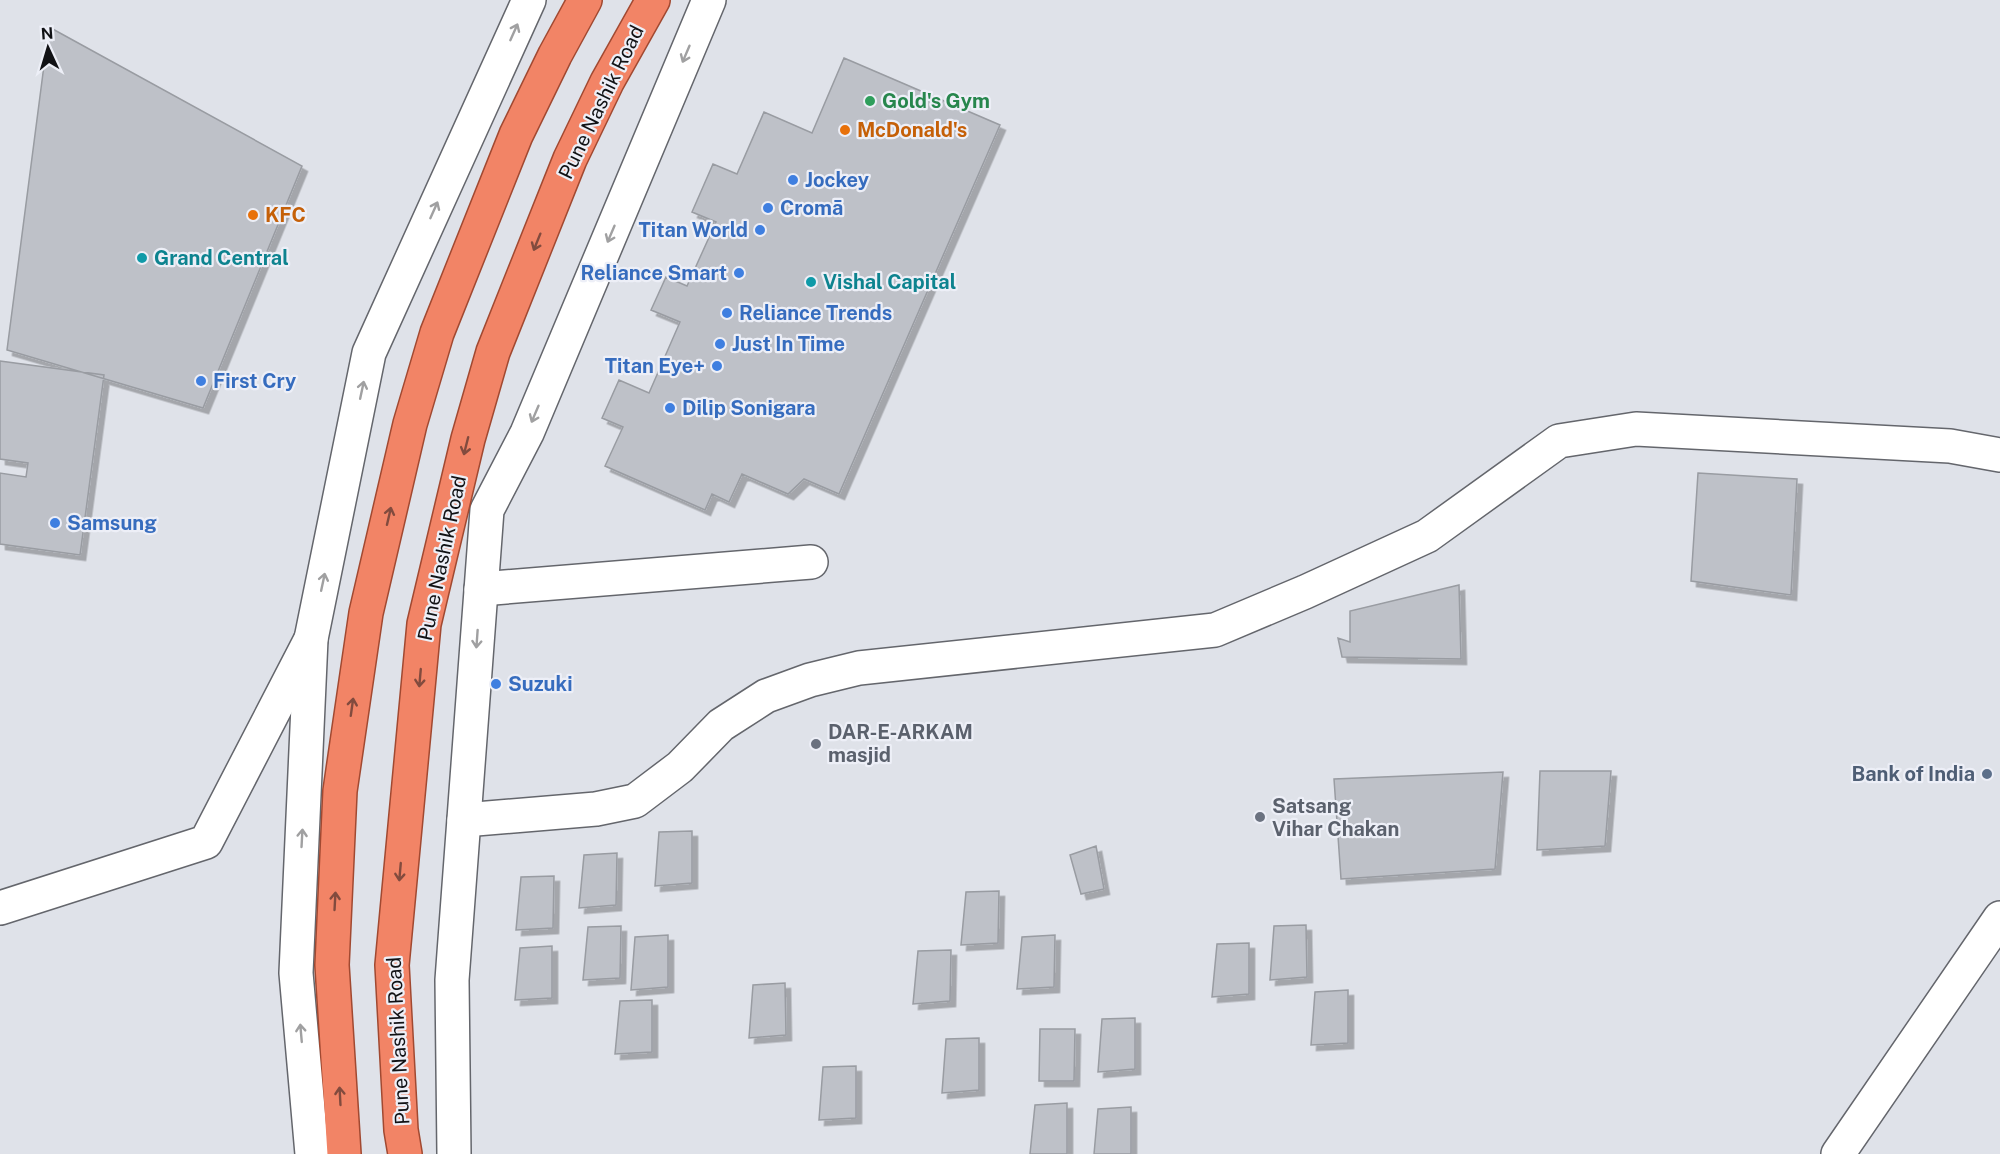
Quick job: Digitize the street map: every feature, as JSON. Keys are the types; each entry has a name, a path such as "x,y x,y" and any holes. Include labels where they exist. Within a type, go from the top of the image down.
{"highway":[{"path":"344,1154 333,954 340,791 366,613 410,424 437,333 516,135 585,0"},
{"name":"Pune Nashik Road","path":"405,1154 392,965 424,624 468,439 493,352 570,159 607,82 653,0"}],"street":[{"path":"312,1154 296,973 311,639 369,353 529,0"},
{"path":"454,1154 452,980 487,510 527,433 709,0"},
{"path":"464,820 596,809 635,801 680,767 721,725 766,696 810,680 859,668 1215,630 1427,536 1558,441 1635,429 1950,446 2000,456"},
{"path":"481,589 811,562"},
{"path":"0,908 206,842 311,639"},
{"path":"1838,1154 2000,918"}],"building":[{"name":"Grand Central","path":"49,27 302,166 203,408 7,350"},
{"name":"Vishal Capital","path":"844,58 1000,125 839,494 804,479 788,494 742,474 729,502 712,494 705,510 605,466 623,427 602,418 619,380 649,393 680,322 651,310 666,277 687,286 716,222 692,212 713,164 737,174 764,112 812,133"},
{"path":"0,361 104,375 80,555 0,544 0,473 26,477 28,463 0,459"},
{"path":"1698,473 1797,479 1791,595 1691,581"},
{"path":"1459,585 1461,659 1342,657 1338,638 1350,642 1350,611"},
{"path":"1540,771 1611,771 1605,846 1537,850"},
{"path":"1503,772 1495,869 1341,879 1334,779"},
{"path":"692,831 692,883 655,886 659,832"},
{"path":"1096,846 1104,889 1081,894 1070,855"},
{"path":"617,853 616,905 579,908 584,855"},
{"path":"554,876 553,928 516,930 521,877"},
{"path":"999,891 998,943 961,945 966,892"},
{"path":"1306,925 1307,977 1270,980 1274,926"},
{"path":"621,926 620,978 583,980 588,927"},
{"path":"668,935 668,987 631,990 635,937"},
{"path":"1055,935 1054,987 1017,989 1022,937"},
{"path":"1249,943 1249,994 1212,997 1217,944"},
{"path":"552,946 552,998 515,1000 520,948"},
{"path":"951,950 950,1001 913,1004 918,951"},
{"path":"785,983 786,1035 749,1038 753,985"},
{"path":"1348,990 1348,1043 1311,1045 1315,992"},
{"path":"652,1000 652,1052 615,1054 620,1001"},
{"path":"1135,1018 1135,1069 1098,1072 1102,1019"},
{"path":"1040,1029 1075,1029 1074,1081 1039,1081"},
{"path":"979,1038 979,1090 942,1093 946,1039"},
{"path":"856,1066 856,1118 819,1120 823,1067"},
{"path":"1067,1103 1067,1154 1030,1154 1035,1105"},
{"path":"1131,1107 1131,1154 1094,1154 1098,1109"}],"place":[{"name":"Gold's Gym","path":"870,101"},
{"name":"McDonald's","path":"845,130"},
{"name":"Jockey","path":"793,180"},
{"name":"Cromā","path":"768,208"},
{"name":"KFC","path":"253,215"},
{"name":"Titan World","path":"760,230"},
{"name":"Grand Central","path":"142,258"},
{"name":"Reliance Smart","path":"739,273"},
{"name":"Vishal Capital","path":"811,282"},
{"name":"Reliance Trends","path":"727,313"},
{"name":"Just In Time","path":"720,344"},
{"name":"Titan Eye+","path":"717,366"},
{"name":"First Cry","path":"201,381"},
{"name":"Dilip Sonigara","path":"670,408"},
{"name":"Samsung","path":"55,523"},
{"name":"Suzuki","path":"496,684"},
{"name":"DAR-E-ARKAM masjid","path":"816,744"},
{"name":"Bank of India","path":"1987,774"},
{"name":"Satsang Vihar Chakan","path":"1260,817"}]}
